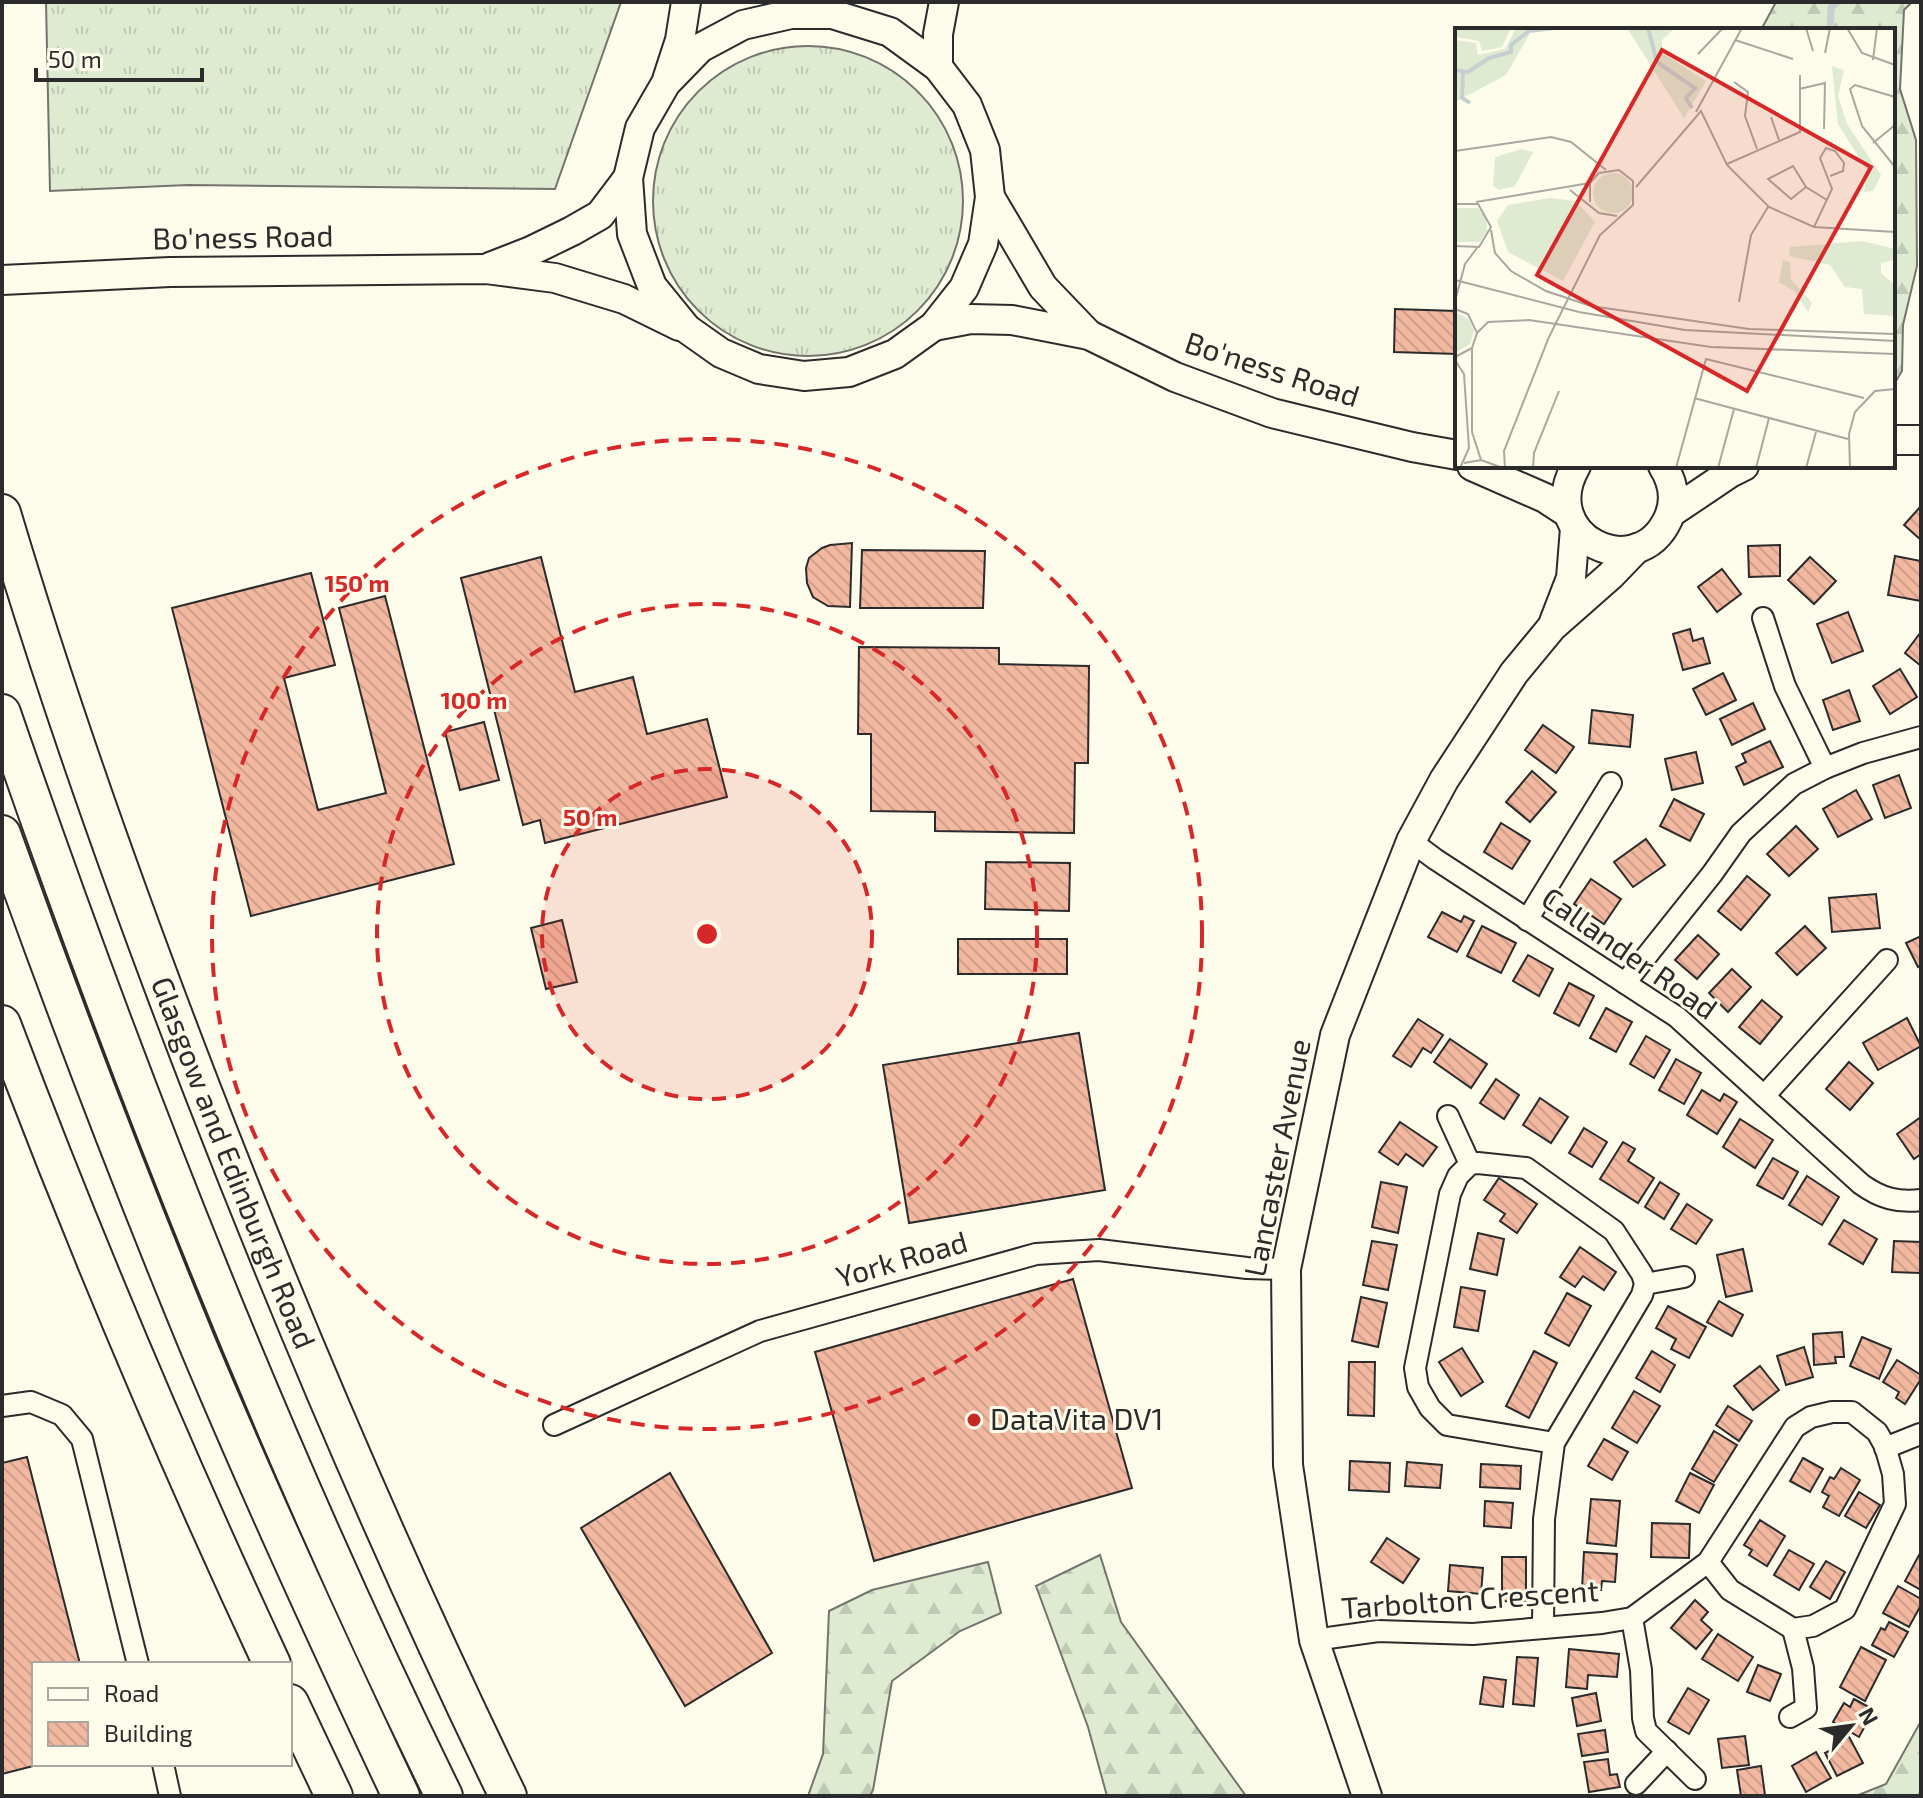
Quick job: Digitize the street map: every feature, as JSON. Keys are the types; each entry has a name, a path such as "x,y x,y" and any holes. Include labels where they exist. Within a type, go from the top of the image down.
{"highway":[{"name":"Glasgow and Edinburgh Road","path":"2,513 120,868 217,1128 315,1370 411,1588 508,1796"},
{"path":"2,713 88,957 231,1323 367,1632 444,1796"},
{"path":"2,834 61,995 198,1344 331,1648 401,1796"},
{"path":"2,1024 86,1241 147,1387 271,1662"},
{"path":"292,1707 334,1796"}],"main road":[{"path":"666,83 700,48 781,8 845,8 890,32 938,67 967,105 985,150 990,197 983,244 964,288 934,326 883,359 849,372 804,376 759,369 721,353 687,329 652,286 632,234 628,178 640,128 666,83 680,40 686,2"},
{"path":"938,67 938,34 944,2"},
{"name":"Bo'ness Road","path":"486,269 531,251 600,215 628,178"},
{"name":"Bo'ness Road","path":"990,197 1043,287 1089,335"},
{"name":"Bo'ness Road","path":"2,280 91,275 486,269 555,278 624,299 687,329"},
{"name":"Bo'ness Road","path":"934,326 971,319 1012,320 1089,335 1175,377 1272,413 1451,456"},
{"path":"1895,440 1921,440"},
{"path":"1477,468 1545,498 1572,520 1587,541 1603,549 1620,551 1637,548"},
{"name":"Lancaster Avenue","path":"1552,627 1571,578 1572,520 1566,495 1575,468"},
{"path":"1664,468 1674,495 1672,512"},
{"name":"Lancaster Avenue","path":"1367,1796 1314,1640 1288,1465 1286,1269 1335,1035 1411,841 1444,780 1514,673 1552,627 1637,548 1652,540 1664,528 1672,512 1740,468"}],"street":[{"path":"1763,618 1785,686 1825,768"},
{"path":"1625,983 1741,833 1794,784 1863,753 1921,737"},
{"path":"1527,920 1611,783"},
{"name":"Callander Road","path":"1411,841 1677,1017 1875,1194 1892,1200 1921,1200"},
{"path":"1764,1096 1887,960"},
{"path":"1448,1116 1470,1164"},
{"path":"1543,1628 1544,1519 1554,1443 1642,1295 1645,1284 1642,1274 1614,1231 1526,1168 1470,1164 1458,1176 1450,1194 1415,1368 1418,1387 1430,1408 1447,1425 1554,1443"},
{"name":"York Road","path":"554,1425 760,1331 1036,1254 1099,1250 1247,1268 1286,1269"},
{"path":"1645,1284 1684,1277"},
{"path":"2,1406 31,1402 62,1415 82,1439 138,1662"},
{"name":"Tarbolton Crescent","path":"1314,1640 1378,1631 1473,1634 1632,1618 1708,1562 1795,1427 1811,1417 1832,1412 1852,1412 1877,1432 1885,1448 1893,1474 1895,1504 1845,1609 1813,1626 1793,1629"},
{"path":"1885,1448 1920,1434"},
{"path":"1708,1562 1730,1590 1793,1629 1803,1668 1806,1708 1790,1717"},
{"path":"1632,1618 1641,1670 1646,1731 1695,1779"},
{"path":"1636,1784 1667,1751"},
{"path":"163,1766 170,1796"}],"green space":[{"path":"46,2 621,2 555,189 188,185 50,191"},
{"path":"1776,2 1912,2 1904,10 1900,89 1916,140 1917,266 1903,325 1902,371 1895,383 1895,28 1762,28"},
{"path":"793,46 823,46 853,52 881,64 907,81 928,102 945,128 957,156 963,216 952,260 937,287 918,311 894,330 867,345 823,356 793,356 763,350 735,338 709,321 688,300 671,274 659,246 653,216 653,186 659,156 671,128 688,102 709,81 735,64 763,52"},
{"path":"1100,1555 1121,1622 1246,1796 1107,1796 1088,1727 1036,1586"},
{"path":"988,1562 1001,1613 960,1631 892,1681 870,1796 808,1796 823,1754 829,1611 872,1590"},
{"path":"1921,1721 1921,1796 1856,1796 1886,1784"}],"building":[{"path":"1395,309 1455,311 1455,354 1394,352"},
{"path":"1921,506 1921,540 1904,525"},
{"path":"852,543 850,607 828,606 813,597 807,583 809,558 830,545"},
{"path":"1780,545 1780,576 1749,577 1748,546"},
{"path":"862,550 985,551 983,608 860,608"},
{"path":"1895,556 1921,561 1921,601 1888,595"},
{"path":"541,557 575,692 633,677 647,734 707,719 727,797 545,843 540,820 523,825 461,578"},
{"path":"1810,557 1836,581 1814,604 1788,580"},
{"path":"1722,569 1741,594 1717,612 1698,587"},
{"path":"311,573 335,665 284,678 318,810 386,793 339,608 385,596 454,864 251,916 172,608"},
{"path":"1848,612 1863,651 1832,663 1817,624"},
{"path":"1690,629 1693,641 1703,638 1710,663 1683,670 1673,634"},
{"path":"1921,632 1921,666 1905,653"},
{"path":"859,647 999,648 999,664 1089,666 1088,763 1075,763 1074,833 935,831 935,812 871,811 871,734 858,734"},
{"path":"1900,669 1917,697 1890,714 1873,686"},
{"path":"1723,673 1736,700 1706,715 1693,689"},
{"path":"1849,690 1860,721 1833,730 1823,700"},
{"path":"1753,703 1765,729 1732,745 1720,719"},
{"path":"1592,710 1633,715 1630,747 1589,743"},
{"path":"484,722 499,780 460,790 445,732"},
{"path":"1543,725 1574,747 1556,773 1525,750"},
{"path":"1770,741 1783,767 1744,785 1736,767 1746,762 1742,754"},
{"path":"1696,752 1703,783 1672,790 1665,759"},
{"path":"1532,771 1556,792 1530,822 1506,802"},
{"path":"1899,775 1911,808 1885,818 1873,785"},
{"path":"1856,790 1872,819 1838,837 1823,809"},
{"path":"1674,799 1704,814 1690,841 1660,826"},
{"path":"1501,823 1530,841 1512,869 1484,852"},
{"path":"1796,826 1818,849 1789,876 1767,854"},
{"path":"1646,839 1665,865 1633,887 1614,862"},
{"path":"986,862 1070,863 1069,911 985,909"},
{"path":"1747,876 1770,895 1741,930 1718,911"},
{"path":"1591,879 1621,899 1604,924 1574,904"},
{"path":"1876,894 1880,928 1832,932 1829,898"},
{"path":"1442,912 1461,922 1464,916 1474,921 1457,952 1428,937"},
{"path":"562,920 577,982 546,989 531,928"},
{"path":"1482,926 1516,943 1501,973 1467,956"},
{"path":"1805,926 1826,948 1797,975 1776,953"},
{"path":"1698,935 1719,954 1697,979 1675,960"},
{"path":"1921,936 1921,965 1918,967 1906,943"},
{"path":"958,939 1067,939 1067,974 958,974"},
{"path":"1528,955 1553,969 1539,996 1513,981"},
{"path":"1732,969 1751,987 1728,1012 1709,993"},
{"path":"1569,983 1594,996 1579,1026 1554,1013"},
{"path":"1762,1000 1782,1017 1760,1044 1739,1027"},
{"path":"1606,1008 1632,1022 1616,1052 1590,1038"},
{"path":"1907,1018 1921,1046 1878,1070 1863,1043"},
{"path":"1418,1019 1443,1035 1431,1053 1423,1048 1411,1067 1393,1056"},
{"path":"1079,1033 1105,1190 909,1223 883,1065"},
{"path":"1646,1036 1670,1050 1654,1078 1630,1064"},
{"path":"1450,1039 1487,1064 1471,1088 1434,1062"},
{"path":"1676,1059 1701,1073 1684,1104 1659,1090"},
{"path":"1849,1062 1873,1083 1850,1110 1826,1089"},
{"path":"1496,1079 1519,1095 1504,1119 1480,1103"},
{"path":"1702,1090 1720,1101 1724,1094 1737,1102 1717,1134 1687,1115"},
{"path":"1540,1098 1568,1117 1551,1143 1523,1125"},
{"path":"1921,1117 1921,1154 1914,1159 1897,1134"},
{"path":"1740,1119 1773,1140 1755,1168 1723,1147"},
{"path":"1400,1122 1437,1147 1423,1166 1406,1154 1398,1165 1379,1152"},
{"path":"1584,1128 1607,1142 1592,1167 1569,1153"},
{"path":"1623,1142 1635,1149 1628,1161 1654,1178 1638,1203 1600,1179"},
{"path":"1773,1158 1798,1172 1783,1199 1757,1185"},
{"path":"1807,1176 1839,1197 1822,1225 1789,1205"},
{"path":"1499,1178 1537,1204 1517,1233 1500,1221 1505,1214 1484,1200"},
{"path":"1381,1182 1407,1187 1398,1233 1372,1227"},
{"path":"1660,1182 1679,1194 1664,1219 1645,1207"},
{"path":"1687,1204 1712,1220 1696,1244 1671,1229"},
{"path":"1844,1220 1877,1239 1863,1264 1829,1244"},
{"path":"1478,1233 1504,1239 1497,1275 1470,1269"},
{"path":"1372,1241 1397,1245 1388,1290 1363,1285"},
{"path":"1894,1241 1921,1242 1920,1273 1892,1272"},
{"path":"1580,1247 1616,1272 1604,1290 1583,1276 1575,1287 1560,1277"},
{"path":"1743,1249 1752,1291 1726,1297 1717,1255"},
{"name":"DataVita DV1","path":"1073,1279 1132,1488 874,1561 815,1352"},
{"path":"1461,1287 1485,1291 1478,1331 1454,1327"},
{"path":"1567,1293 1591,1306 1569,1346 1545,1333"},
{"path":"1361,1297 1387,1303 1378,1347 1352,1341"},
{"path":"1719,1301 1743,1315 1732,1336 1707,1322"},
{"path":"1668,1306 1706,1327 1689,1358 1671,1349 1676,1339 1656,1328"},
{"path":"1842,1332 1844,1357 1835,1357 1836,1363 1814,1365 1813,1334"},
{"path":"1862,1337 1891,1349 1879,1379 1850,1366"},
{"path":"1804,1347 1813,1377 1786,1385 1777,1356"},
{"path":"1462,1348 1483,1382 1461,1396 1439,1362"},
{"path":"1534,1351 1557,1363 1529,1418 1506,1406"},
{"path":"1652,1351 1675,1365 1660,1392 1636,1378"},
{"path":"1897,1360 1921,1375 1905,1404 1896,1398 1899,1392 1883,1382"},
{"path":"1349,1362 1375,1362 1374,1416 1348,1415"},
{"path":"1760,1366 1779,1390 1753,1410 1734,1386"},
{"path":"1634,1391 1660,1406 1637,1443 1612,1428"},
{"path":"1728,1406 1752,1421 1739,1441 1716,1425"},
{"path":"1714,1431 1737,1445 1714,1482 1692,1469"},
{"path":"1604,1439 1628,1452 1612,1480 1588,1466"},
{"path":"27,1457 79,1662 32,1662 33,1766 2,1774 2,1463"},
{"path":"1803,1458 1823,1469 1810,1492 1790,1481"},
{"path":"1350,1461 1390,1463 1389,1492 1349,1490"},
{"path":"1407,1462 1442,1465 1440,1488 1405,1486"},
{"path":"1481,1464 1521,1466 1520,1489 1480,1487"},
{"path":"1841,1468 1860,1480 1839,1516 1823,1507 1829,1496 1822,1492 1830,1477 1834,1479"},
{"path":"670,1473 772,1653 685,1706 581,1528"},
{"path":"1690,1473 1714,1485 1699,1513 1676,1501"},
{"path":"1859,1492 1880,1505 1866,1528 1845,1516"},
{"path":"1591,1499 1620,1501 1616,1546 1587,1543"},
{"path":"1485,1501 1513,1503 1511,1528 1484,1526"},
{"path":"1760,1520 1785,1536 1767,1566 1749,1555 1752,1550 1744,1545"},
{"path":"1652,1523 1690,1524 1689,1558 1651,1557"},
{"path":"1387,1538 1419,1559 1403,1583 1371,1562"},
{"path":"1789,1550 1814,1564 1799,1590 1774,1575"},
{"path":"1584,1552 1617,1554 1615,1582 1602,1581 1601,1590 1582,1589"},
{"path":"1921,1556 1921,1590 1905,1581"},
{"path":"1502,1557 1526,1557 1526,1602 1502,1601"},
{"path":"1826,1561 1845,1572 1830,1599 1810,1587"},
{"path":"1450,1565 1483,1568 1481,1594 1448,1591"},
{"path":"1898,1586 1921,1599 1909,1627 1883,1613"},
{"path":"1695,1600 1708,1612 1701,1620 1712,1630 1696,1649 1671,1628"},
{"path":"1889,1622 1908,1632 1894,1657 1872,1645 1881,1628 1885,1630"},
{"path":"1718,1634 1753,1657 1738,1681 1702,1659"},
{"path":"1861,1647 1886,1660 1865,1701 1840,1687"},
{"path":"1569,1649 1619,1654 1617,1677 1588,1675 1587,1689 1566,1687"},
{"path":"1517,1657 1538,1658 1534,1706 1513,1704"},
{"path":"1758,1665 1781,1674 1770,1701 1747,1692"},
{"path":"1484,1677 1506,1680 1503,1707 1480,1704"},
{"path":"1688,1688 1709,1700 1689,1734 1668,1722"},
{"path":"1596,1693 1601,1721 1577,1726 1572,1698"},
{"path":"1854,1699 1874,1710 1859,1737 1833,1722 1844,1703 1850,1707"},
{"path":"1605,1730 1608,1752 1582,1756 1578,1734"},
{"path":"1848,1735 1863,1763 1837,1776 1825,1753 1833,1749 1831,1744"},
{"path":"1745,1736 1749,1765 1722,1768 1718,1739"},
{"path":"1816,1752 1831,1778 1806,1792 1792,1766"},
{"path":"1608,1759 1610,1775 1617,1774 1620,1787 1589,1792 1584,1762"},
{"path":"1761,1766 1765,1795 1741,1796 1737,1770"}],"waterway":[{"path":"1830,28 1831,8 1837,2"}],"place":[{"name":"DataVita DV1","path":"974,1420"}]}
